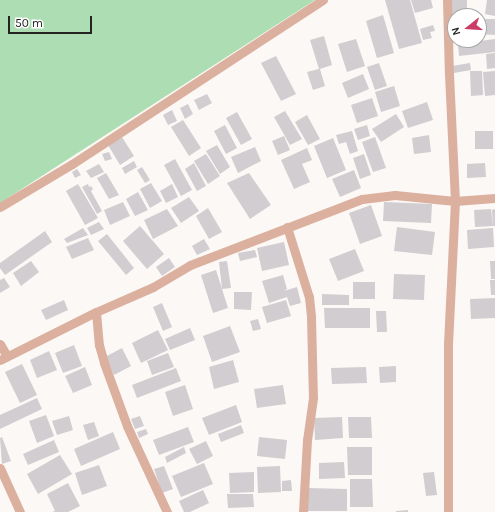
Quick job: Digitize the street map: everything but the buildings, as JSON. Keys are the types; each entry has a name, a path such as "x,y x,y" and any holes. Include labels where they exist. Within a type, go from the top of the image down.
{"street":[{"path":"0,207 72,164 323,0"},
{"path":"447,0 448,74 455,201 448,346 448,512"},
{"path":"0,344 4,358 96,312 153,287 190,266 362,199 395,195 455,201 495,198"},
{"path":"287,227 309,296 311,318 313,398 306,440 302,512"},
{"path":"96,312 99,345 104,363 127,426 167,512"},
{"path":"0,468 20,512"}],"green space":[{"path":"0,0 315,0 0,203"}]}
